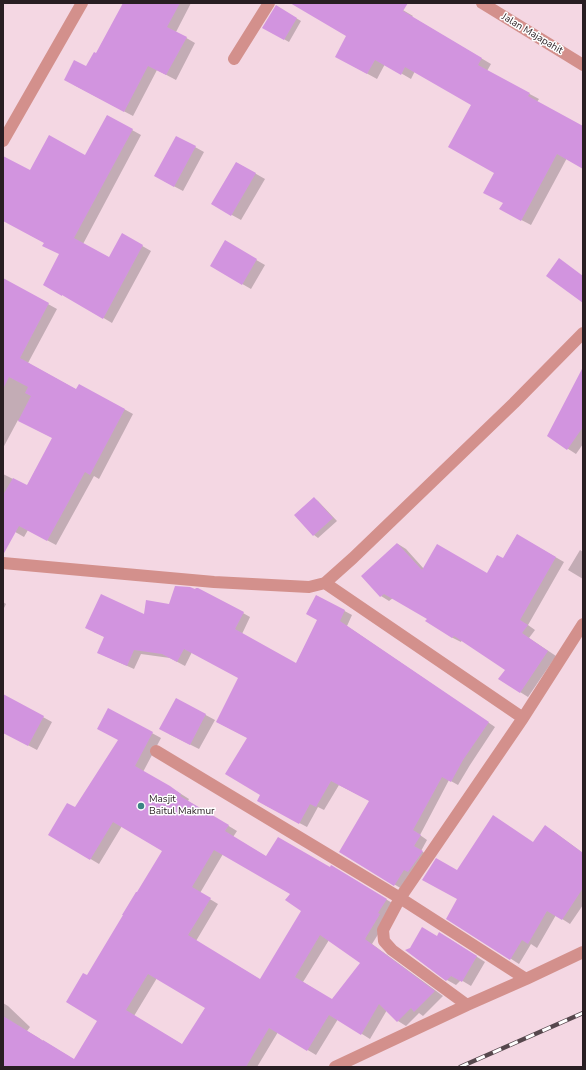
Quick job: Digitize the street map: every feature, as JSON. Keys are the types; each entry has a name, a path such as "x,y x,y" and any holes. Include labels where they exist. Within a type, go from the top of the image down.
{"street":[{"path":"3,141 82,3"},
{"path":"234,59 269,3"},
{"name":"Jalan Majapahit","path":"482,3 583,65"},
{"path":"3,563 214,582 309,587 325,583 353,558 514,403 583,333"},
{"path":"325,583 523,718"},
{"path":"467,1005 392,950 384,941 383,930 400,898 523,718 583,624"},
{"path":"156,751 400,898 526,979"},
{"path":"335,1067 583,952"}],"building":[{"path":"123,3 180,3 167,27 187,37 166,75 148,66 124,112 64,80 74,60 86,66 94,52 96,53"},
{"path":"290,3 408,3 403,11 482,58 478,65 530,93 528,96 583,126 583,169 557,154 521,221 499,209 503,203 483,193 494,173 448,147 471,105 405,67 401,75 375,60 367,74 335,57 346,36"},
{"path":"276,5 297,18 284,40 262,28"},
{"path":"107,115 133,129 74,238 109,257 122,233 143,245 103,319 43,285 59,254 42,246 44,243 3,221 3,156 30,170 49,135 85,155"},
{"path":"176,136 196,146 174,187 154,176"},
{"path":"236,162 256,173 231,216 211,204"},
{"path":"225,240 257,259 242,285 210,266"},
{"path":"559,258 583,276 583,303 546,276"},
{"path":"3,278 49,303 20,358 76,389 79,384 125,409 90,475 85,472 47,541 19,526 3,555 3,495 13,478 27,485 52,438 18,421 31,396 25,393 28,387 9,377 3,389"},
{"path":"583,367 583,427 567,450 547,436"},
{"path":"314,497 333,518 313,536 294,515"},
{"path":"517,534 556,557 520,620 528,625 522,633 548,651 520,693 498,679 505,670 454,636 452,638 425,621 427,619 384,594 380,597 361,576 397,543 422,570 437,544 487,573 497,555 503,558"},
{"path":"175,586 190,587 195,589 198,588 244,612 235,629 296,663 317,620 306,614 316,595 345,610 340,621 489,722 463,760 451,782 442,777 413,830 421,835 414,846 423,851 408,872 404,870 394,886 339,852 369,801 331,781 316,807 310,804 299,824 257,801 260,795 225,774 247,738 216,722 238,678 184,649 177,662 162,654 134,650 127,666 97,653 104,637 85,628 101,594 144,614 146,600 169,604"},
{"path":"3,694 44,716 28,746 3,733"},
{"path":"176,698 206,714 190,745 159,729"},
{"path":"108,708 153,732 135,766 170,786 181,794 180,796 229,825 225,831 266,856 278,837 330,867 331,865 387,899 365,939 435,991 414,1012 411,1008 397,1022 379,1004 361,1035 329,1015 307,1051 269,1028 246,1067 3,1067 3,1016 74,1059 97,1021 66,1002 83,973 87,975 162,851 113,822 90,860 48,835 67,803 75,807 118,740 97,729","holes":["214,850 290,894 285,900 301,911 260,979 188,935 211,898 192,887","320,935 360,963 332,999 295,977","148,974 205,1008 182,1044 126,1010"]},
{"path":"493,815 533,842 545,825 583,853 583,888 562,920 547,911 528,944 522,940 510,960 446,919 457,899 422,880 436,858 457,870"},
{"path":"422,927 437,936 439,932 477,956 462,982 451,976 446,981 405,950 410,948"}],"railway":[{"path":"460,1067 583,1013"}],"place":[{"name":"Masjit Baitul Makmur","path":"141,806"}]}
